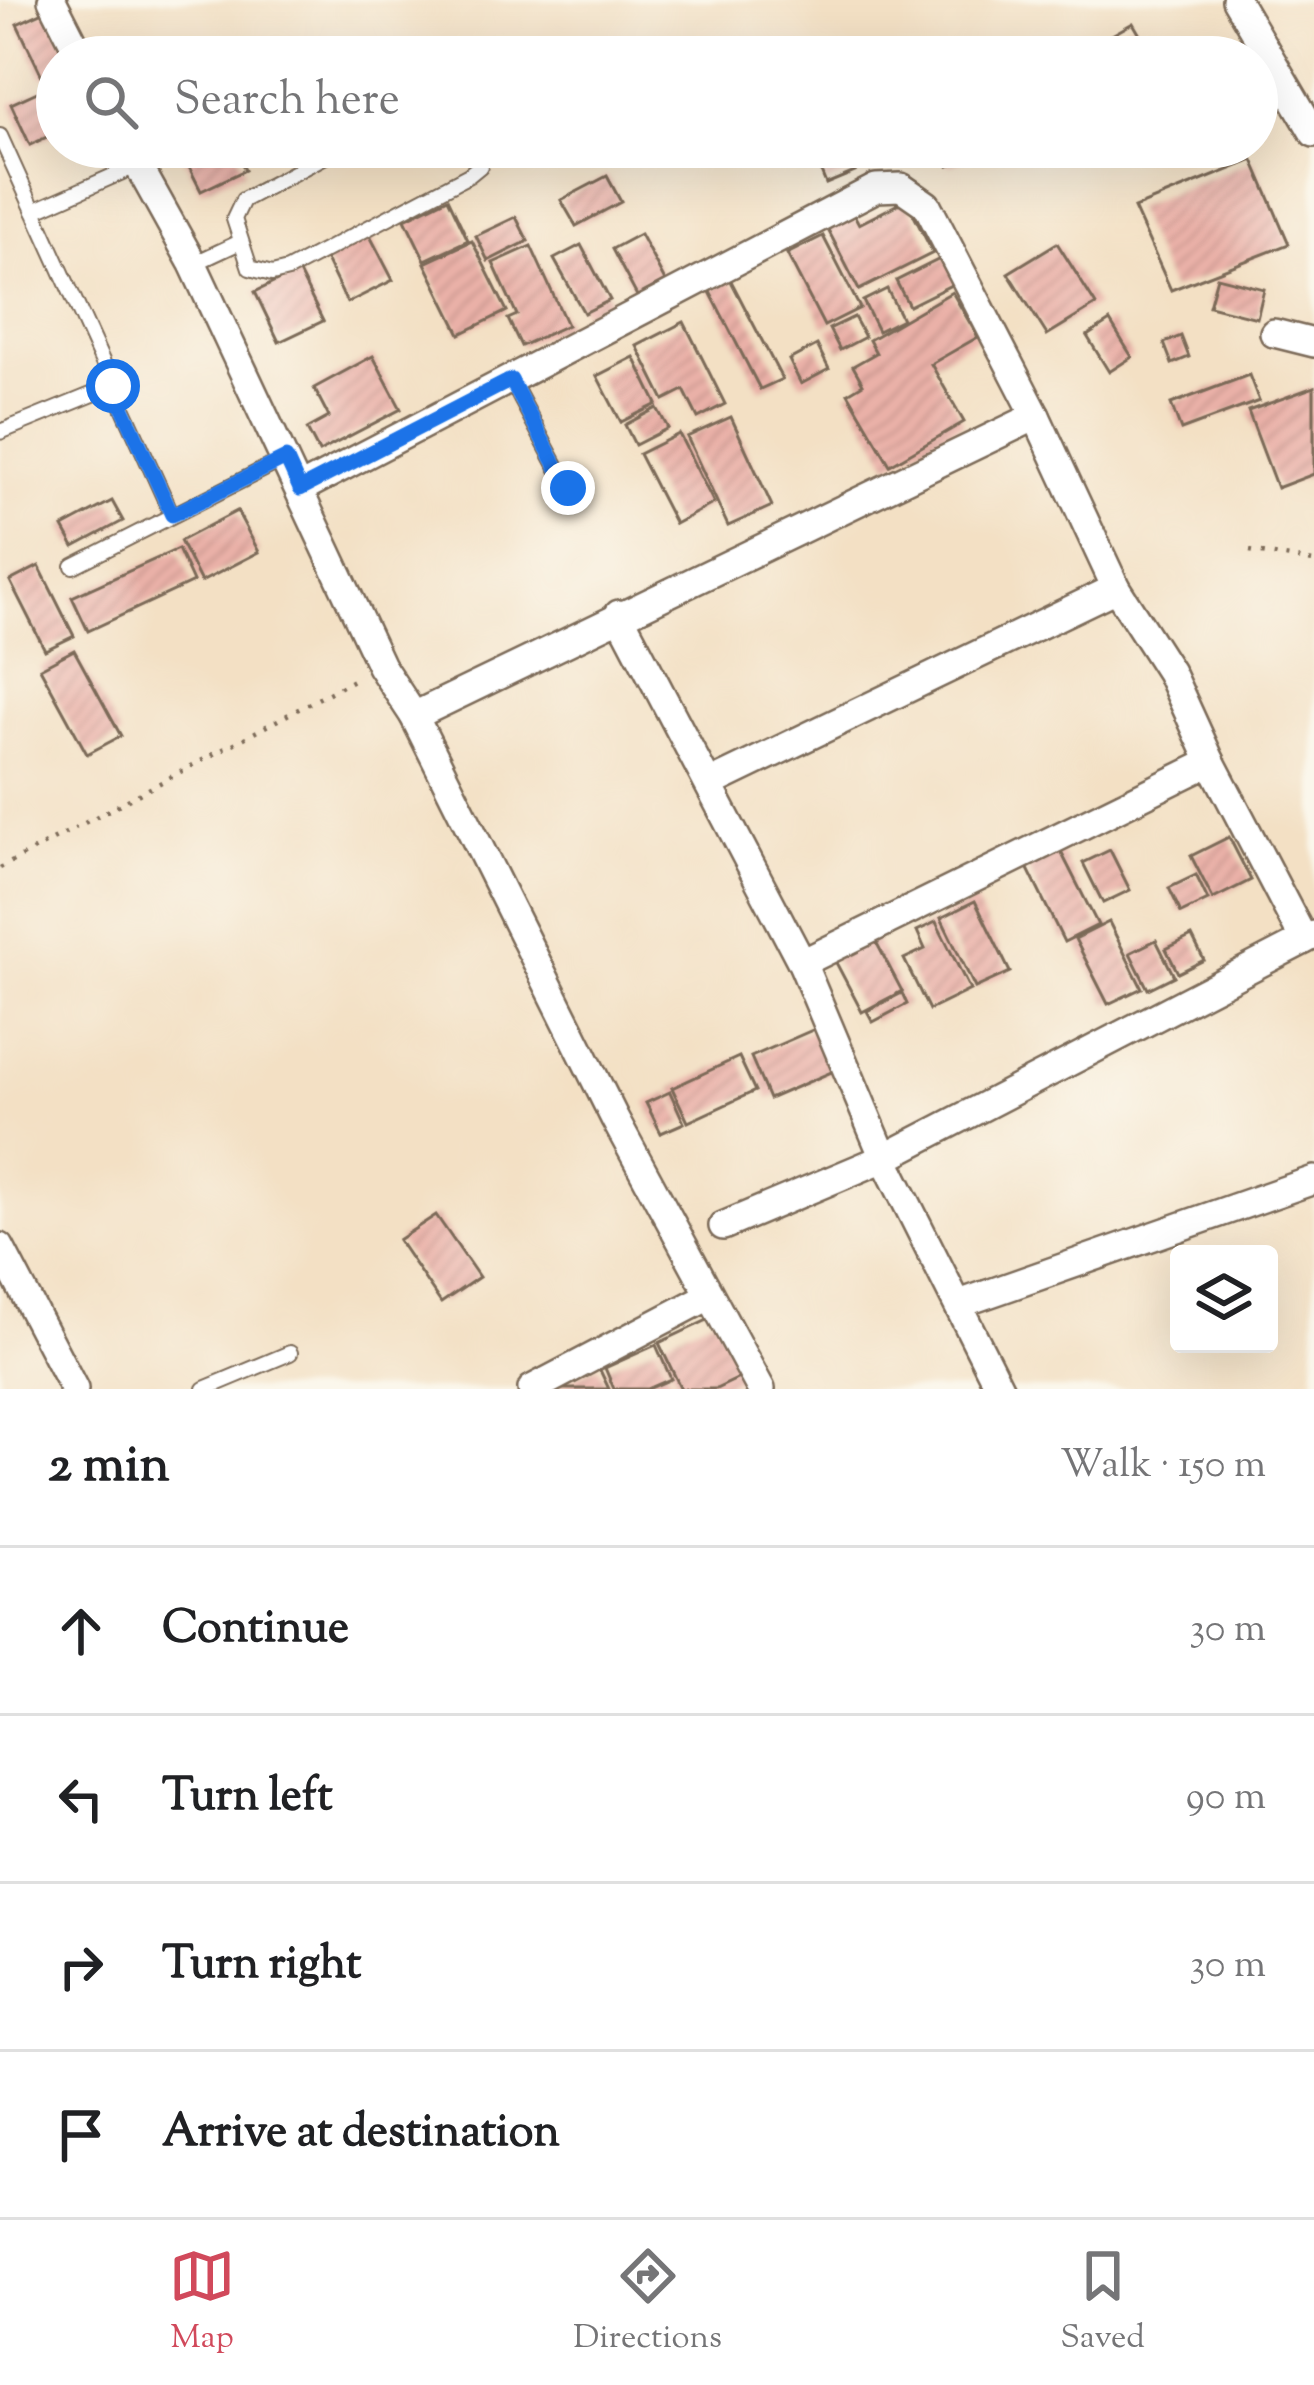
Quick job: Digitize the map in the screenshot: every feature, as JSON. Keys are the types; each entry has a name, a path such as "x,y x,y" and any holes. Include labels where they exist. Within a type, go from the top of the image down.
{"street":[{"path":"52,0 70,36"},
{"path":"1236,0 1257,36"},
{"path":"1278,72 1314,133"},
{"path":"140,168 193,264 381,666 414,716 761,1389"},
{"path":"300,489 876,188 901,187 927,205 1108,560 1116,588 1170,672 1211,762 1309,937 884,1158 723,1226"},
{"path":"1274,333 1314,343"},
{"path":"414,716 1036,416"},
{"path":"709,784 1116,588"},
{"path":"619,614 802,963 884,1158 1000,1389"},
{"path":"802,963 1211,762"},
{"path":"959,1304 1314,1180"},
{"path":"0,1247 74,1389"},
{"path":"532,1389 709,1296"}],"lane":[{"path":"0,136 172,515"},
{"path":"34,211 111,168"},
{"path":"303,168 243,200 234,219 238,243 250,268 272,274 288,270 478,168"},
{"path":"193,264 238,243"},
{"path":"511,380 568,488"},
{"path":"0,431 113,386"},
{"path":"73,566 286,458"},
{"path":"204,1389 290,1353"}],"path":[{"path":"1250,551 1314,562"},
{"path":"0,868 381,666"}],"building":[{"path":"48,10 61,36 36,36 36,63 17,24"},
{"path":"1133,23 1141,36 1110,36"},
{"path":"36,93 36,142 30,145 11,104"},
{"path":"190,168 244,168 245,170 201,191"},
{"path":"820,168 853,168 855,172 826,184"},
{"path":"1233,168 1256,168 1289,244 1171,290 1134,208"},
{"path":"607,176 621,202 576,226 561,200"},
{"path":"448,198 468,240 425,260 405,219"},
{"path":"906,200 933,253 859,290 824,222 851,209 859,224"},
{"path":"516,217 528,241 488,261 476,236"},
{"path":"369,234 393,280 347,303 324,256"},
{"path":"640,234 665,281 637,296 612,249"},
{"path":"823,236 860,308 824,326 787,254"},
{"path":"472,241 507,311 460,334 425,263"},
{"path":"1057,243 1096,305 1047,335 1008,273"},
{"path":"581,245 610,300 584,313 554,259"},
{"path":"531,246 567,325 521,346 508,319 517,315 493,263"},
{"path":"946,256 959,281 909,306 896,281"},
{"path":"298,271 323,321 279,342 255,292"},
{"path":"1217,277 1264,289 1257,318 1209,306"},
{"path":"730,279 782,379 760,389 709,290"},
{"path":"887,289 902,319 878,331 863,301"},
{"path":"952,292 978,337 931,364 964,422 890,465 848,393 863,384 853,366 876,353 869,340"},
{"path":"854,317 865,337 840,350 829,329"},
{"path":"1110,321 1132,357 1109,372 1087,336"},
{"path":"684,322 725,404 698,418 684,390 664,400 637,346"},
{"path":"1181,336 1189,357 1172,364 1164,343"},
{"path":"817,345 829,369 801,384 789,360"},
{"path":"373,356 401,409 319,452 307,429 329,417 314,388"},
{"path":"634,357 657,404 621,422 597,376"},
{"path":"1249,375 1259,401 1181,430 1171,404"},
{"path":"1314,387 1314,474 1277,488 1248,411"},
{"path":"657,408 668,428 635,445 625,425"},
{"path":"731,417 772,506 728,526 687,437"},
{"path":"679,434 714,503 675,524 639,454"},
{"path":"112,501 123,521 74,547 63,527"},
{"path":"237,511 259,552 201,582 180,541"},
{"path":"178,549 193,582 88,631 72,597"},
{"path":"39,566 74,636 45,650 10,581"},
{"path":"74,650 121,736 87,754 40,668"},
{"path":"1229,837 1251,880 1213,899 1191,856"},
{"path":"1060,850 1098,925 1064,942 1027,867"},
{"path":"1110,850 1130,890 1103,903 1083,863"},
{"path":"1196,875 1208,900 1181,913 1169,888"},
{"path":"975,901 1010,972 975,988 941,918"},
{"path":"936,922 970,990 929,1010 904,959 925,949 917,931"},
{"path":"1109,922 1142,988 1108,1004 1075,939"},
{"path":"872,934 902,991 862,1012 832,955"},
{"path":"1192,936 1204,960 1178,973 1166,949"},
{"path":"1156,940 1174,976 1148,989 1130,953"},
{"path":"902,993 907,1004 873,1022 867,1011"},
{"path":"815,1029 834,1071 769,1099 751,1057"},
{"path":"739,1057 755,1091 688,1122 672,1088"},
{"path":"670,1092 684,1123 661,1133 646,1103"},
{"path":"436,1215 479,1277 441,1303 398,1240"},
{"path":"714,1317 743,1376 716,1389 681,1389 659,1343"},
{"path":"656,1345 671,1379 648,1389 614,1389 605,1368"},
{"path":"598,1366 609,1389 551,1389"}],"route":[{"path":"113,386 172,515 286,458 300,489 511,380 568,488"}]}
